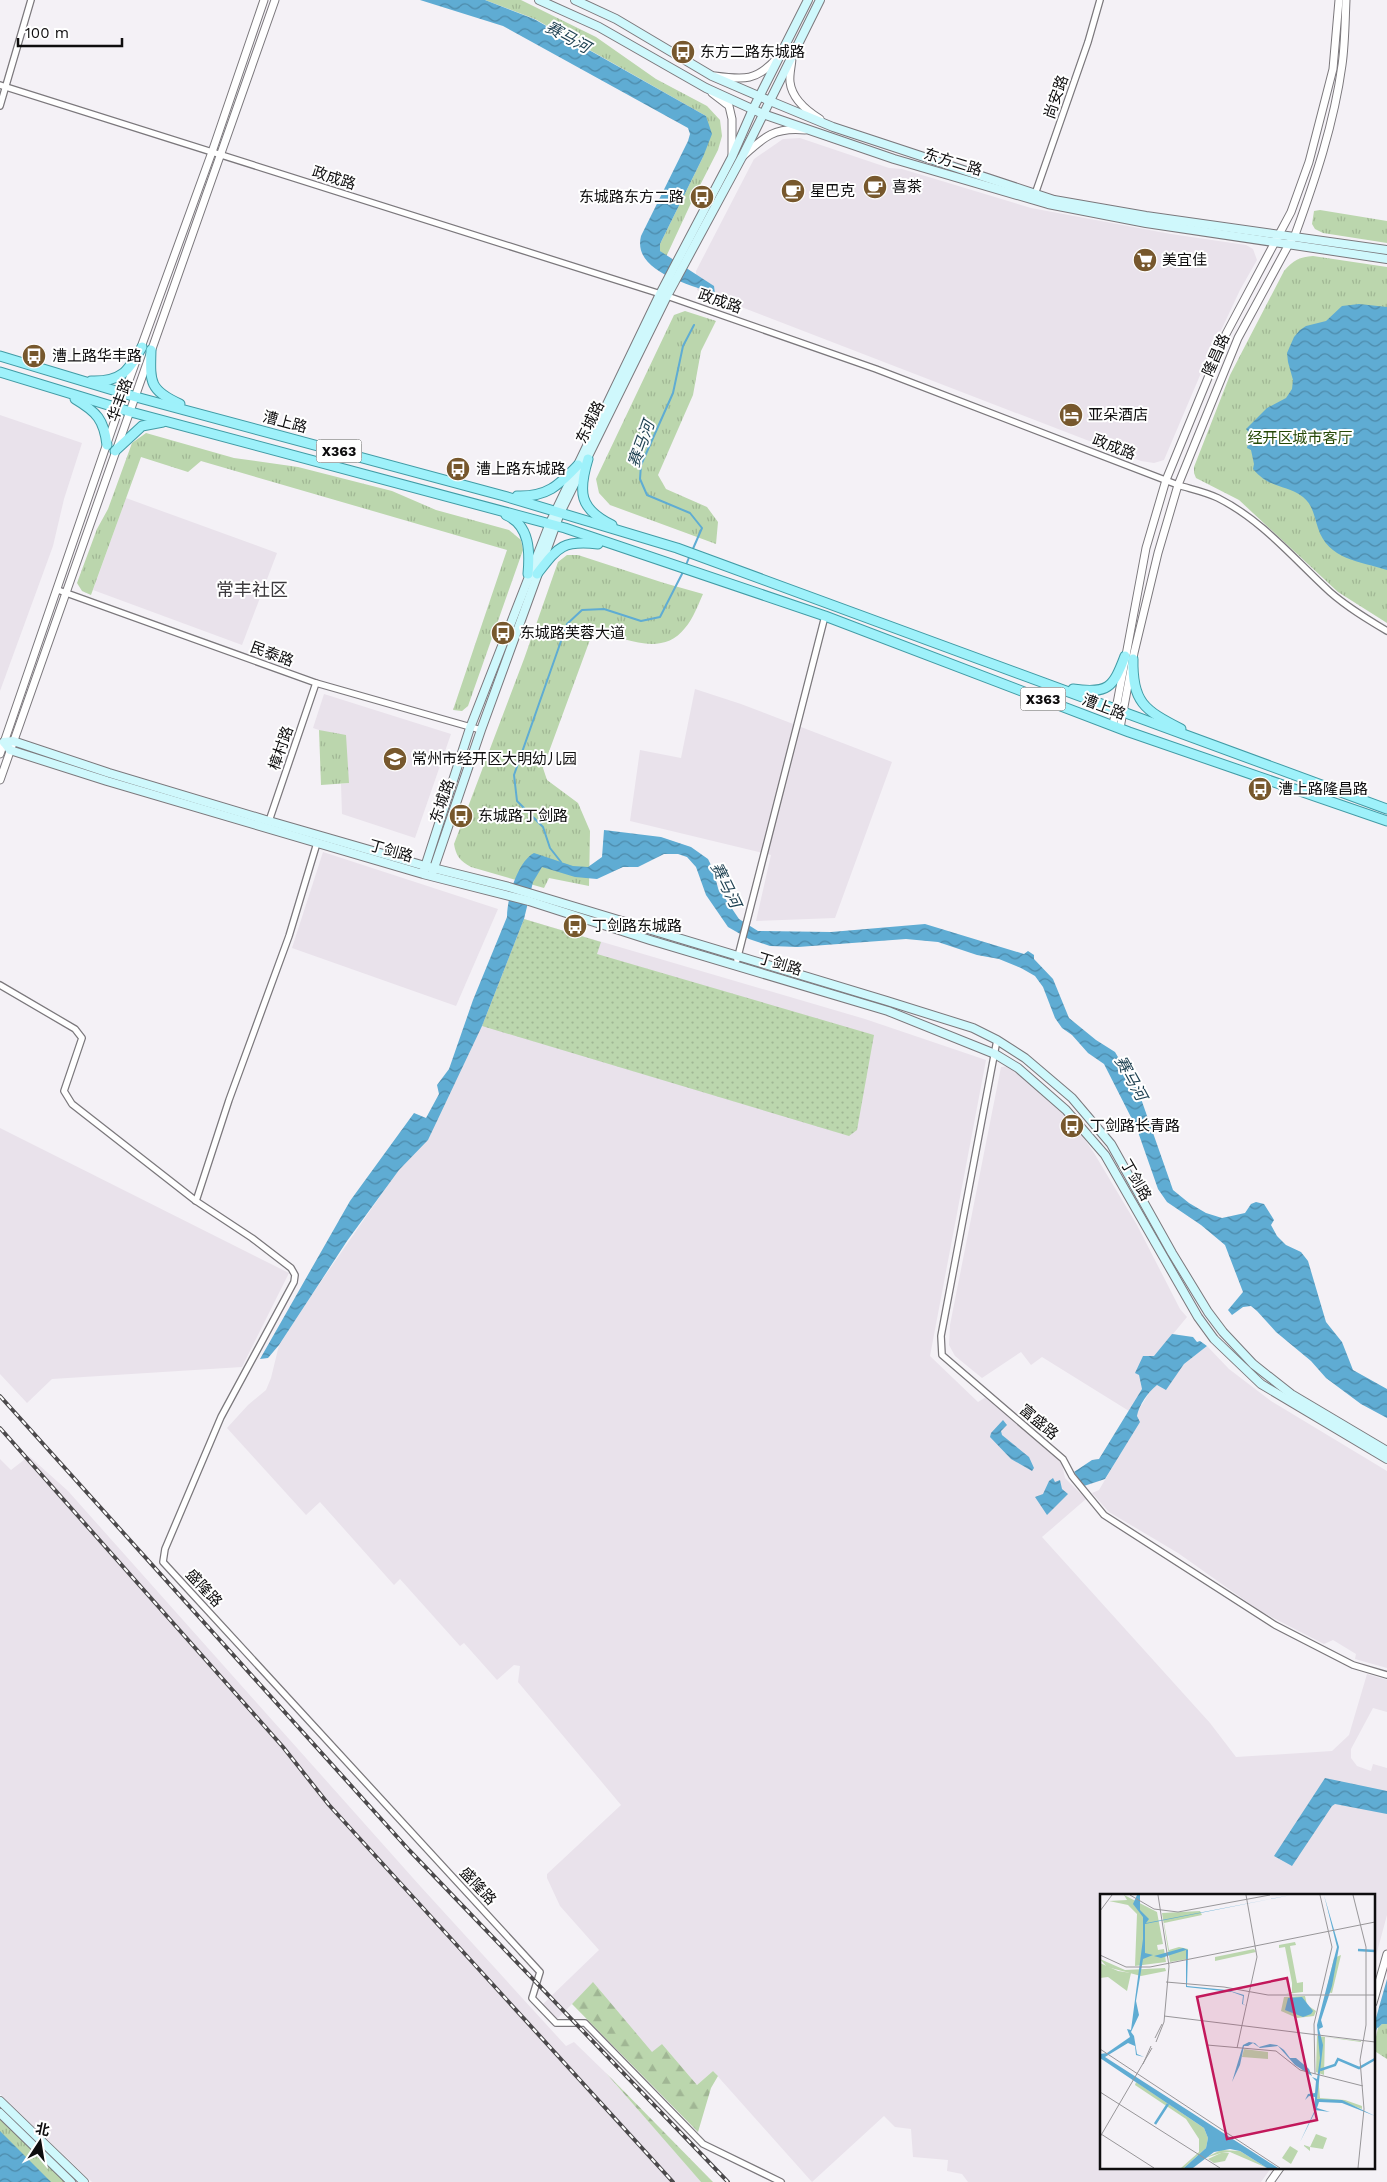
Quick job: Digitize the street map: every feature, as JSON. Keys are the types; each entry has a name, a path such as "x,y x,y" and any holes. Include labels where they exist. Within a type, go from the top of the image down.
{"main road":[{"name":"东方二路","path":"539,0 599,27 706,88 763,114 894,159 1034,197 1146,223 1387,259"},
{"name":"东方二路","path":"575,0 616,19 712,76 770,101 833,127 1034,197 1146,216 1279,233 1387,250"},
{"name":"东城路","path":"427,875 425,866 470,728 578,464 682,259 753,109 808,0"},
{"name":"东城路","path":"682,259 742,157 820,0"},
{"name":"东城路","path":"558,512 588,459 664,295"},
{"path":"79,380 99,381 121,375 127,372 147,348"},
{"path":"147,348 150,373 154,386 162,396 203,414"},
{"name":"漕上路","path":"0,356 124,394 504,496 677,548 1387,809"},
{"name":"漕上路","path":"0,372 131,412 553,524 611,545 700,572 825,616 1116,727 1387,821"},
{"path":"64,392 90,408 102,420 107,445"},
{"path":"115,450 142,426 172,422"},
{"path":"588,459 581,481 582,494 587,507 597,518 642,539"},
{"path":"504,496 528,496 552,490 578,464"},
{"path":"478,503 515,519 526,535 533,574"},
{"path":"533,574 556,550 568,544 583,542 611,545"},
{"name":"东城路","path":"427,875 434,867 533,574"},
{"path":"1038,681 1093,692 1109,687 1129,657"},
{"path":"1129,657 1136,692 1144,706 1164,720 1219,748"},
{"path":"2,741 10,750"},
{"name":"丁剑路","path":"2,741 13,741 109,773 269,821 434,867 736,961 888,1010 995,1054 1018,1068 1066,1110 1106,1155 1198,1317 1214,1339 1261,1384 1387,1459"},
{"name":"丁剑路","path":"10,750 107,781 427,875 507,891"},
{"name":"丁剑路","path":"736,961 973,1028 997,1040 1025,1058 1072,1098 1112,1144 1172,1253 1208,1312 1223,1332 1253,1364 1291,1394 1386,1450"},
{"path":"0,2102 84,2182"},
{"path":"0,2113 71,2182"}],"street":[{"path":"0,106 3,86 31,0"},
{"name":"华丰路","path":"0,754 2,741 131,412 147,348 264,0"},
{"name":"华丰路","path":"0,780 124,394 147,348 221,155 275,0"},
{"name":"尚安路","path":"1034,197 1088,42 1100,0"},
{"name":"隆昌路","path":"1116,727 1146,548 1166,480 1226,334 1291,212 1309,162 1325,106 1333,69 1339,0"},
{"name":"隆昌路","path":"1129,657 1178,485 1238,338 1295,236 1320,164 1334,108 1342,64 1346,0"},
{"path":"712,76 739,79 754,77 767,70 782,52"},
{"path":"793,53 790,82 797,98 806,110 833,127"},
{"name":"政成路","path":"3,86 664,295 876,369 1178,485 1217,497 1248,516 1273,536 1331,592 1361,616 1387,631"},
{"path":"706,88 728,106 732,119 732,156"},
{"path":"742,157 761,140 774,132 793,129 817,131"},
{"name":"民泰路","path":"62,591 316,683 481,730"},
{"path":"736,961 825,616"},
{"name":"樟村路","path":"269,821 316,683"},
{"path":"0,985 75,1029 82,1038 64,1091 72,1104 196,1201 229,1100 289,936 317,843"},
{"name":"富盛路","path":"997,1040 941,1336 942,1355 1063,1459 1072,1476 1104,1515 1275,1625 1354,1664 1387,1675"},
{"name":"盛隆路","path":"196,1201 252,1238 291,1268 295,1275 294,1282 221,1417 165,1549 163,1562 540,1972 532,1998 556,2023 585,2023 703,2144 781,2182"},
{"path":"1374,2000 1387,1954"},
{"path":"1270,2182 1279,2170"}],"shaded area":[{"path":"800,138 889,168 902,169 1031,208 1171,234 1246,245 1253,249 1257,260 1240,290 1201,373 1164,460 1154,463 1141,461 697,290 696,271 754,159 783,139"},
{"path":"0,415 82,443 64,499 53,546 0,691"},
{"path":"126,498 277,553 242,645 93,590"},
{"path":"695,689 741,704 892,762 835,918 756,921 771,855 630,821 640,750 681,758"},
{"name":"常州市经开区大明幼儿园","path":"324,694 451,734 415,838 342,814 341,784 348,783 331,734 313,728"},
{"path":"323,852 498,909 456,1006 292,948"},
{"path":"524,919 865,1019 986,1060 930,1356 978,1402 986,1397 1061,1460 1065,1478 1086,1499 1042,1537 1210,1723 1236,1757 1332,1751 1349,1735 1367,1674 1387,1680 1387,1712 1373,1708 1351,1749 1351,1758 1357,1766 1371,1771 1373,1764 1387,1768 1387,1915 1374,1963 1374,1894 1100,1894 1100,2170 1270,2170 1261,2182 968,2182 962,2174 947,2171 948,2160 913,2157 911,2129 895,2127 884,2116 812,2182 713,2071 697,2085 662,2044 652,2053 593,1983 556,2020 542,2005 599,1950 560,1906 547,1878 547,1874 621,1805 518,1682 520,1666 514,1665 497,1680 464,1643 460,1646 400,1579 394,1585 320,1502 306,1515 227,1428 248,1405 266,1390 279,1345 399,1169 428,1140"},
{"path":"1008,1066 1075,1125 1137,1225 1180,1309 1187,1317 1139,1375 1142,1389 1129,1411 1042,1357 1031,1365 1021,1352 982,1378 955,1356 949,1345 950,1325 1001,1067"},
{"path":"0,1128 289,1273 242,1367 52,1379 27,1403 0,1374"},
{"path":"1207,1346 1229,1369 1271,1401 1387,1471 1387,1668 1355,1659 1356,1654 1333,1640 1324,1644 1260,1611 1178,1553 1109,1512 1092,1493 1099,1490 1139,1422 1138,1411 1151,1390 1157,1385 1166,1389 1184,1364"},
{"path":"29,1456 68,1491 421,1887 566,2046 574,2042 606,2073 701,2182 92,2182 0,2094 0,1459 11,1470"}],"green space":[{"path":"485,0 521,0 596,37 656,79 707,106 720,120 722,136 718,150 666,257 660,251 660,244 703,157 706,116 535,19"},
{"path":"1320,210 1387,221 1387,243 1323,233 1315,229 1312,224 1314,211"},
{"name":"经开区城市客厅","path":"1313,256 1387,267 1387,623 1338,592 1239,500 1196,478 1194,473 1194,467 1230,375 1284,271 1297,260"},
{"path":"685,311 716,321 701,351 693,395 658,475 666,489 707,507 718,522 716,544 610,505 599,493 596,479 674,315"},
{"path":"146,433 234,458 298,467 392,491 436,510 509,530 521,540 523,550 468,706 462,711 453,710 507,550 201,461 188,472 141,457 91,595 82,591 77,583 97,529 108,509 132,443"},
{"path":"567,555 578,555 703,594 685,628 676,637 666,642 644,643 598,631 591,637 543,768 547,780 578,803 590,831 589,886 549,878 544,888 471,867 459,858 454,844 524,659 558,562"},
{"path":"319,730 346,735 349,783 321,785"},
{"path":"524,919 601,942 597,954 874,1035 857,1130 849,1136 482,1026"},
{"path":"593,1982 652,2052 662,2044 697,2085 713,2071 718,2076 711,2088 698,2132 572,2004"},
{"path":"1382,2024 1387,2024 1387,2059 1374,2051 1378,2028"},
{"path":"606,2073 713,2182 701,2182"},
{"path":"0,2117 67,2182 41,2182 0,2142"}],"water":[{"path":"420,0 485,0 534,19 706,116 712,134 703,157 660,244 660,251 714,286 715,294 665,275 645,259 641,248 641,236 688,141 690,134 688,128 503,26"},
{"path":"1359,304 1387,307 1387,570 1346,558 1329,547 1323,539 1313,511 1306,500 1297,493 1272,484 1260,476 1253,469 1254,464 1251,450 1247,448 1250,434 1246,429 1267,408 1286,398 1292,389 1293,380 1287,353 1294,337 1306,326 1326,321 1342,306"},
{"path":"604,830 661,837 691,847 708,859 718,888 739,919 758,931 831,932 925,924 1024,954 1028,951 1034,955 1034,959 1053,979 1069,1018 1096,1040 1115,1052 1139,1093 1173,1190 1189,1203 1206,1213 1222,1218 1245,1213 1251,1204 1256,1202 1264,1204 1274,1220 1271,1225 1277,1236 1286,1245 1301,1252 1308,1261 1326,1322 1342,1342 1353,1370 1387,1389 1387,1418 1361,1404 1326,1378 1311,1361 1276,1332 1251,1306 1243,1307 1232,1315 1228,1310 1243,1292 1225,1245 1201,1225 1167,1202 1158,1189 1137,1129 1104,1064 1088,1053 1072,1035 1062,1028 1055,1018 1043,987 1035,976 999,959 977,955 938,942 906,939 798,947 770,946 749,939 728,927 706,895 696,867 687,857 678,854 664,854 638,867 623,867 597,879 575,877 542,867 533,882 524,919 482,1026 428,1140 399,1170 347,1241 279,1345 268,1358 260,1359 350,1201 414,1113 426,1118 439,1094 437,1085 449,1069 473,1000 507,917 511,891 523,864 534,853 573,866 588,867 602,857"},
{"path":"1172,1334 1193,1337 1197,1342 1200,1341 1207,1346 1184,1364 1166,1390 1157,1385 1150,1391 1138,1412 1137,1416 1140,1422 1105,1479 1084,1486 1074,1472 1092,1460 1099,1459 1142,1389 1139,1375 1135,1373 1143,1356 1154,1356"},
{"path":"1003,1420 1007,1425 1001,1431 1002,1435 1029,1457 1034,1468 1032,1471 1011,1459 990,1437 991,1433"},
{"path":"1053,1478 1055,1482 1060,1480 1062,1489 1068,1494 1047,1515 1035,1497 1043,1494 1049,1481"},
{"path":"1325,1778 1387,1791 1387,1814 1335,1804 1292,1866 1274,1856"},
{"path":"1387,1979 1387,2024 1382,2024 1378,2028 1374,2025"},
{"path":"0,2131 51,2182 0,2182"}],"waterway":[{"name":"赛马河","path":"692,551 702,528 690,513 647,495 640,479 641,465 673,393 683,346 694,325"},
{"name":"赛马河","path":"686,565 690,555"},
{"name":"赛马河","path":"561,862 550,848 543,827 517,801 514,775 567,624 582,610 604,609 641,621 660,617 683,572"},
{"path":"1374,2033 1377,2026"}],"railway":[{"path":"0,1396 409,1850 728,2182"},
{"path":"0,1428 283,1747 329,1805 673,2182"}],"place":[{"name":"东方二路东城路","path":"683,52"},
{"name":"喜茶","path":"875,187"},
{"name":"星巴克","path":"793,191"},
{"name":"东城路东方二路","path":"702,197"},
{"name":"美宜佳","path":"1145,260"},
{"name":"漕上路华丰路","path":"34,356"},
{"name":"亚朵酒店","path":"1071,415"},
{"name":"漕上路东城路","path":"458,469"},
{"name":"东城路芙蓉大道","path":"503,633"},
{"name":"常州市经开区大明幼儿园","path":"395,759"},
{"name":"漕上路隆昌路","path":"1260,789"},
{"name":"东城路丁剑路","path":"461,816"},
{"name":"丁剑路东城路","path":"575,926"},
{"name":"丁剑路长青路","path":"1072,1126"}],"district":[{"name":"常丰社区","path":"252,589"}]}
